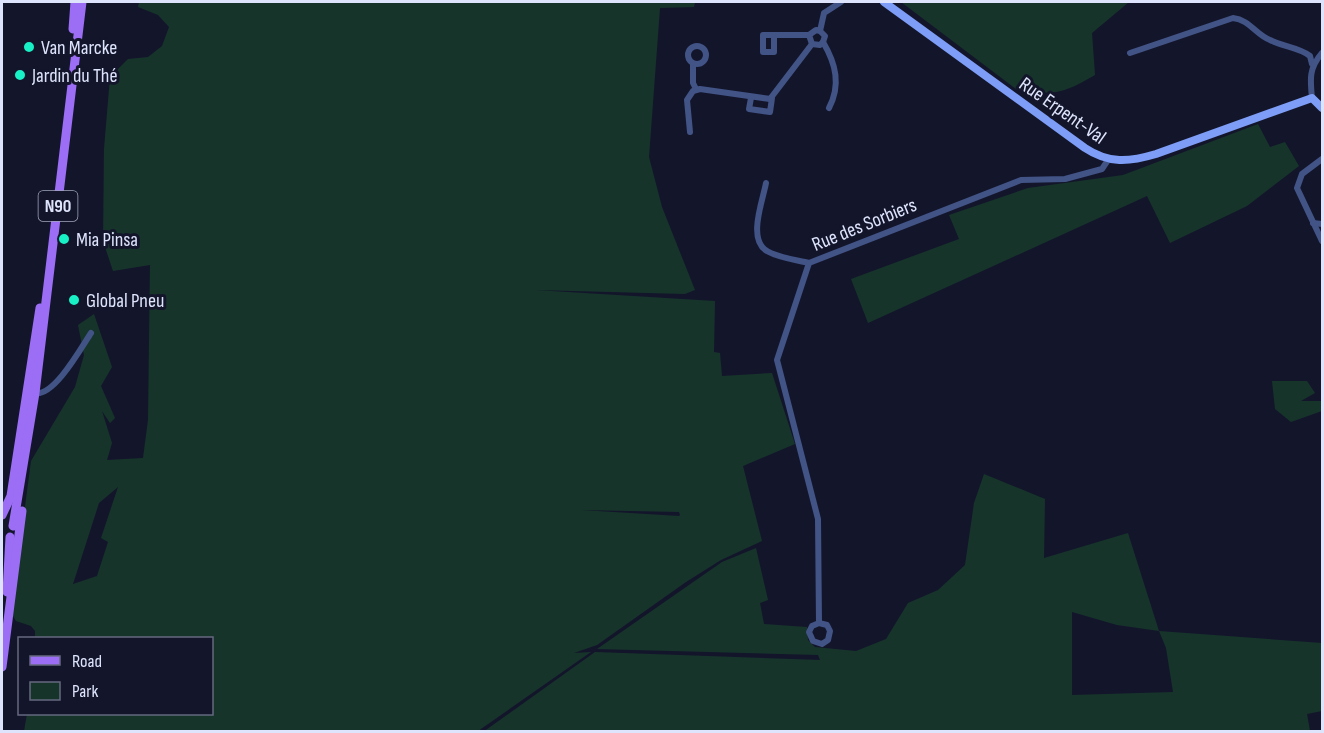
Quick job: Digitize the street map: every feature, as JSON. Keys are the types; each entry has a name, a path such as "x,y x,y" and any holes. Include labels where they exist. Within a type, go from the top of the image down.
{"main road":[{"name":"N90","path":"13,526 8,519 2,516 11,496 39,314 75,2"},
{"name":"N90","path":"5,643 6,540 13,526 35,393 82,2"},
{"path":"27,384 31,390 32,411"},
{"name":"N90","path":"2,667 30,453 32,411"}],"street":[{"path":"820,31 824,13 841,2"},
{"name":"Rue Erpent-Val","path":"884,2 1085,148 1108,160 1135,161 1312,98"},
{"path":"1130,53 1233,18 1248,23 1270,40 1303,51 1310,56 1312,98 1323,108"},
{"path":"774,35 809,35 820,31"},
{"path":"812,44 820,45 823,42 825,36 820,31"},
{"path":"809,35 812,44"},
{"path":"823,42 831,56 836,76 836,95 829,108"},
{"path":"751,98 749,109 770,112 772,98 812,44"},
{"path":"1312,64 1323,53"},
{"path":"693,64 693,83 696,88"},
{"path":"690,132 687,100 688,94 696,88 764,100 772,98"},
{"path":"1323,159 1302,174 1297,188 1323,241"},
{"name":"Rue des Sorbiers","path":"819,623 818,519 777,360 809,263 1022,180 1065,179 1102,170 1108,160"},
{"path":"766,183 757,233 759,243 766,251 809,263"},
{"path":"1313,222 1323,224"},
{"path":"35,393 40,394 51,389 91,333"},
{"path":"2,507 11,496"}],"green space":[{"path":"139,2 695,2 694,7 660,8 649,157 662,207 695,290 685,294 535,290 715,301 714,352 720,353 722,376 772,373 795,444 743,466 762,541 721,560 686,582 597,645 574,653 591,652 478,731 24,731 27,715 213,715 213,637 35,637 35,631 31,626 16,621 11,613 31,461 75,387 84,355 78,325 94,314 112,367 101,386 115,418 110,423 102,411 112,443 107,460 143,458 148,420 150,265 113,271 103,241 104,149 110,77 128,59 148,57 162,46 169,27 158,15 138,7","holes":["118,487 101,538 108,542 97,576 73,584 99,503","581,510 679,512 679,516"]},
{"path":"901,2 1129,2 1092,33 1095,75 1065,90 1048,93 1016,89"},
{"path":"1258,124 1270,147 1285,142 1299,166 1247,206 1170,243 1147,196 868,323 851,279 959,239 949,215 1028,188 1123,175"},
{"path":"1272,381 1307,381 1315,393 1301,401 1322,401 1322,411 1291,422 1275,409"},
{"path":"984,474 1045,499 1044,558 1128,533 1159,631 1322,643 1322,711 1307,714 1310,731 483,732 595,652 820,660 818,655 597,649 722,562 756,548 768,600 760,603 764,624 807,627 808,640 815,647 856,651 886,639 908,603 938,590 965,565 974,503","holes":["1072,612 1117,625 1159,631 1166,648 1173,692 1072,695"]}],"place":[{"name":"Van Marcke","path":"29,47"},
{"name":"Jardin du Thé","path":"20,75"},
{"name":"Mia Pinsa","path":"64,239"},
{"name":"Global Pneu","path":"74,300"}]}
